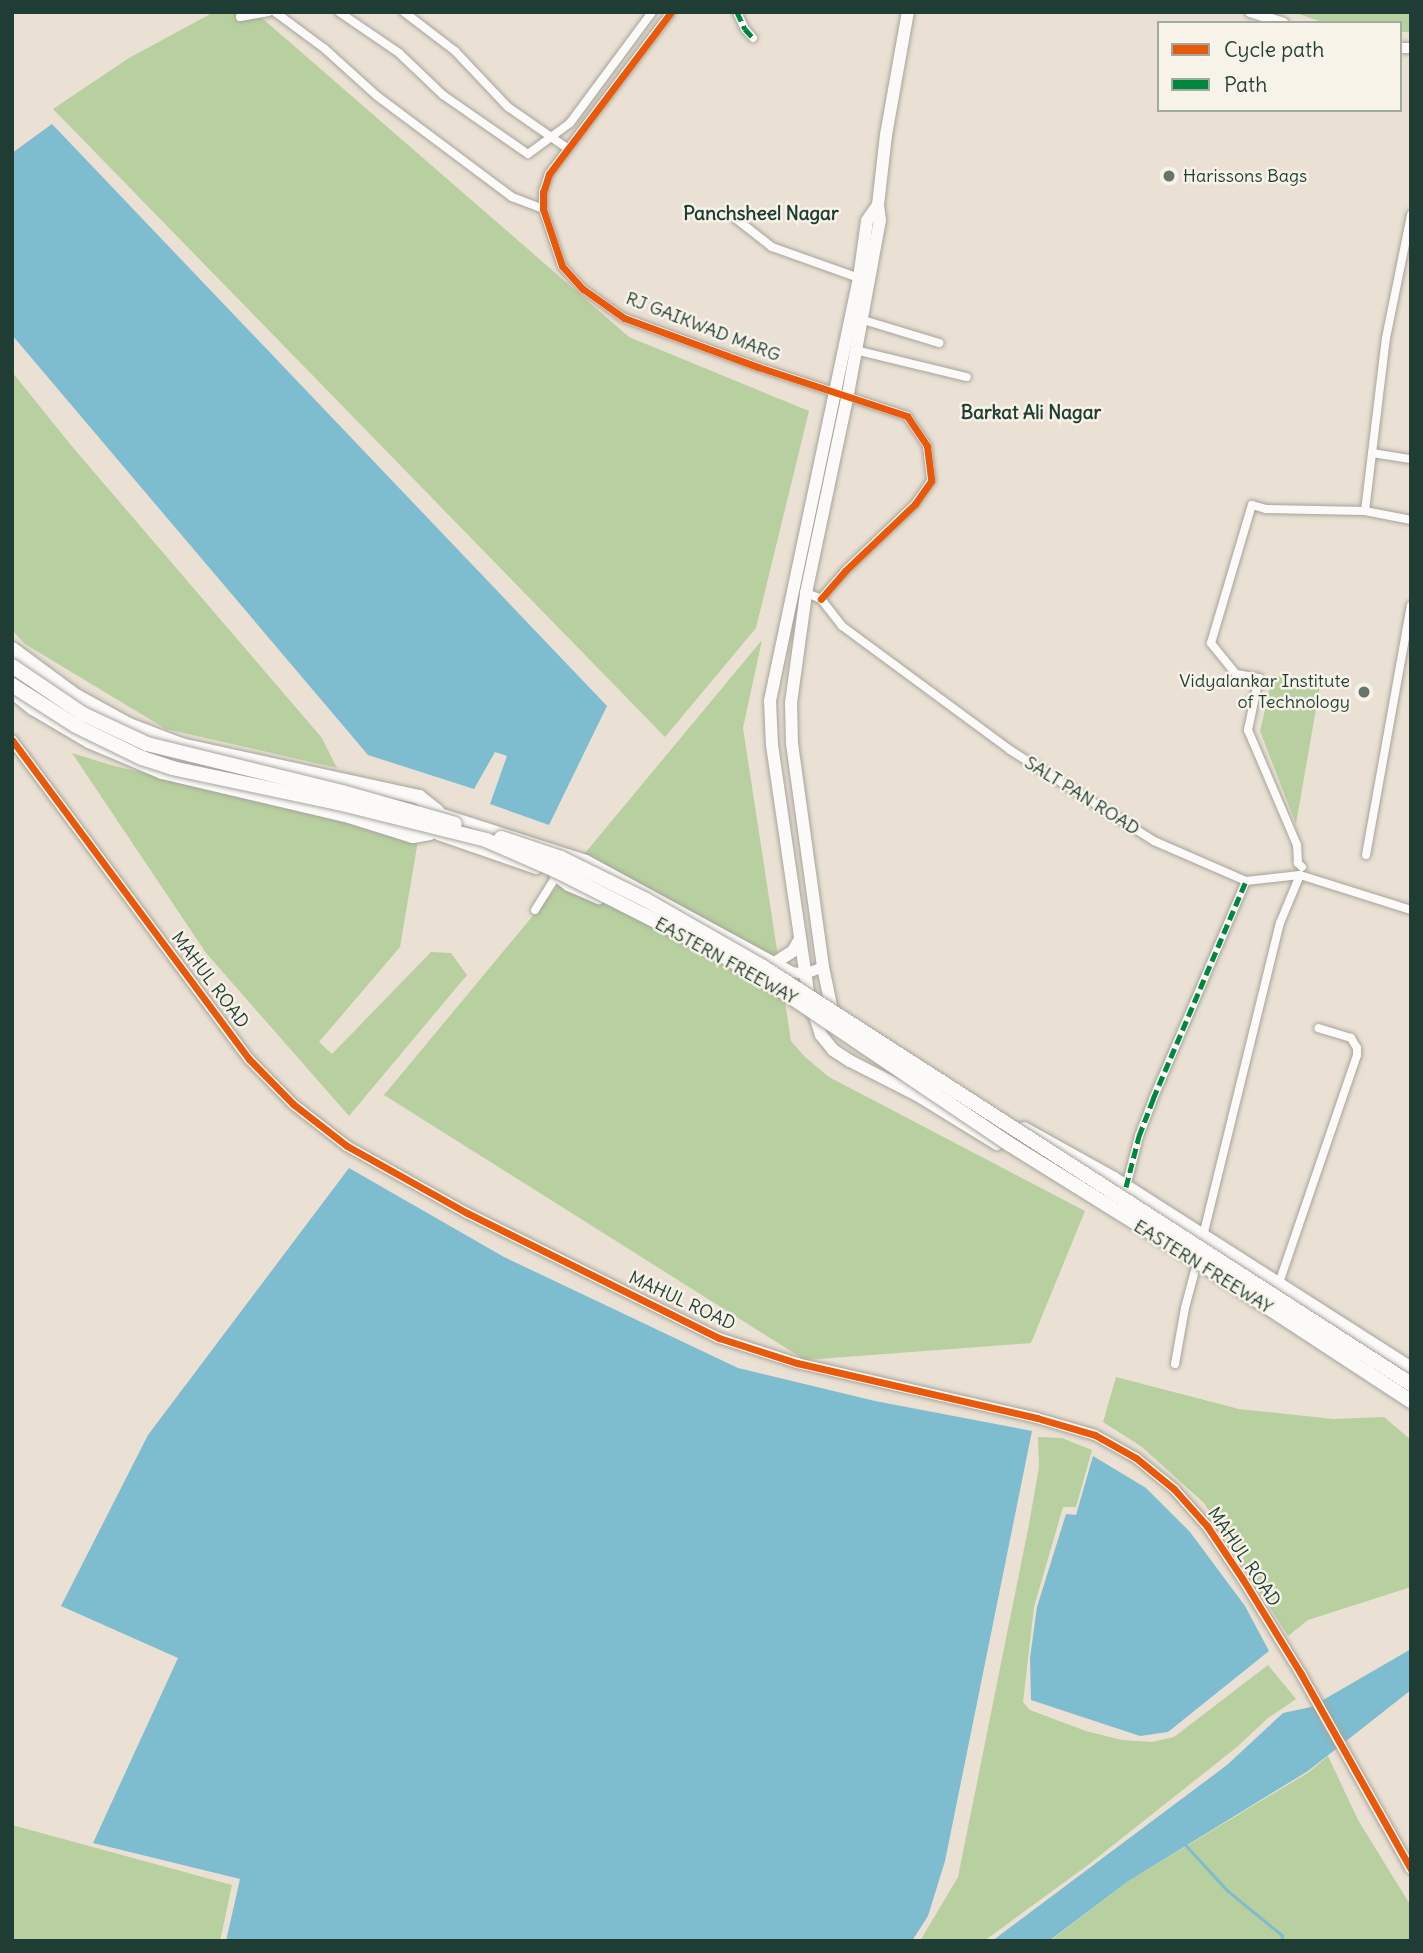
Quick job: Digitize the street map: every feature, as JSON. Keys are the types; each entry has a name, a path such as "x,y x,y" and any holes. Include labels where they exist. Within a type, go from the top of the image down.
{"highway":[{"path":"12,649 76,696 129,725 181,744 419,797 438,811"},
{"name":"EASTERN FREEWAY","path":"12,666 83,714 147,744 342,792 487,834 561,858 646,900 763,967 911,1060 1016,1132 1411,1384"},
{"name":"EASTERN FREEWAY","path":"12,685 76,726 142,758 173,768 338,803 486,840 556,871 703,945 760,976 1009,1144 1200,1263 1411,1401"},
{"path":"12,691 33,708 89,741 162,772 349,816 413,836 430,833"},
{"path":"1387,1376 1397,1394 1411,1408"}],"main road":[{"path":"842,392 855,350 880,220 878,205 886,135 908,12"},
{"path":"1250,12 1277,21"},
{"path":"878,205 867,221 842,392 800,591 774,682 770,726 809,999 821,1035 842,1056 917,1095 1197,1266 1314,1328 1411,1393"},
{"path":"800,591 790,725 827,993 838,1024 860,1044 1039,1136 1126,1186 1411,1368"},
{"path":"773,964 793,951 800,939"}],"street":[{"path":"240,17 269,12"},
{"path":"275,12 325,50 377,96 502,189 543,209"},
{"path":"339,12 399,54 443,95 527,154 548,136 570,123 652,12"},
{"path":"404,12 455,51 508,107 567,148"},
{"name":"RJ GAIKWAD MARG","path":"671,12 549,174 543,192 543,209 562,266 583,289 624,318 758,367 842,392 908,416 927,446 931,481 915,504 845,571 821,599"},
{"path":"737,12 753,38"},
{"path":"1365,511 1386,338 1411,215"},
{"path":"735,218 772,247 859,278"},
{"path":"860,319 939,343"},
{"path":"855,350 967,377"},
{"path":"1372,453 1411,459"},
{"path":"1175,1364 1203,1237 1280,923 1301,871 1297,845 1248,730 1259,678 1236,674 1211,643 1252,505 1266,509 1344,513 1365,511 1411,520"},
{"name":"SALT PAN ROAD","path":"800,591 821,599 842,626 1010,750 1076,795 1154,841 1246,881 1301,871 1411,910"},
{"path":"1366,855 1411,606"},
{"path":"12,655 58,691 113,722 147,737 175,747 438,811 586,860 703,921 773,964 805,974 823,967"},
{"path":"12,676 43,700 151,756 300,792 368,817 430,833 556,876 568,886 637,916 786,996 809,999 827,993"},
{"name":"MAHUL ROAD","path":"12,740 249,1059 293,1104 347,1146 467,1213 719,1338 797,1363 1026,1415 1095,1435 1136,1458 1174,1489 1207,1525 1301,1674 1411,1869"},
{"path":"568,886 586,860"},
{"path":"536,910 556,876"},
{"path":"1126,1186 1139,1136 1153,1100 1246,881"},
{"path":"1279,1283 1357,1055 1357,1048 1351,1038 1319,1028"}],"green space":[{"path":"214,12 255,12 629,337 809,411 756,628 665,737 53,109 129,58"},
{"path":"1293,12 1411,12 1411,32 1402,32 1402,21 1319,21"},
{"path":"12,372 75,450 322,738 337,768 166,729 25,644 12,630"},
{"path":"762,640 743,728 791,1041 829,1077 1085,1211 1031,1343 805,1360 384,1095"},
{"path":"1273,675 1320,686 1296,824 1260,731"},
{"path":"72,753 114,766 419,835 400,947 319,1042 332,1054 431,952 451,953 467,975 349,1116 206,953"},
{"path":"1116,1377 1239,1409 1333,1419 1384,1417 1411,1440 1411,1587 1308,1620 1288,1636 1204,1503 1142,1447 1103,1422"},
{"path":"1038,1437 1062,1438 1092,1450 1076,1507 1063,1507 1034,1607 1023,1702 1030,1710 1086,1731 1122,1740 1152,1742 1174,1737 1268,1665 1296,1699 1268,1718 1237,1747 1088,1865 984,1941 920,1941 958,1877 1029,1524 1039,1467"},
{"path":"1328,1756 1358,1820 1411,1906 1411,1941 1050,1941 1127,1882 1309,1772"},
{"path":"12,1825 232,1885 220,1941 12,1941"}],"water":[{"path":"52,124 607,706 549,825 490,804 507,756 495,752 474,789 368,755 12,335 12,153"},
{"path":"349,1168 504,1257 738,1368 875,1401 1032,1431 945,1861 928,1916 912,1941 226,1941 240,1879 93,1843 178,1658 61,1606 148,1435"},
{"path":"1093,1456 1146,1488 1190,1532 1245,1606 1269,1651 1168,1732 1140,1736 1031,1700 1030,1658 1037,1607 1066,1514 1076,1515"},
{"path":"1411,1649 1411,1690 1308,1771 1127,1882 1049,1941 992,1941 1227,1765 1283,1713 1311,1707"}],"waterway":[{"path":"1184,1843 1228,1891 1282,1935 1283,1941"}],"marked path":[{"path":"737,12 753,38"},
{"path":"1126,1187 1139,1136 1153,1099 1246,881"}],"cycle path":[{"path":"671,12 549,174 543,192 543,209 562,266 583,289 624,318 758,367 907,416 927,446 931,481 915,504 845,571 821,599"},
{"path":"12,740 249,1059 293,1104 347,1146 467,1213 719,1338 797,1363 1037,1418 1095,1435 1136,1458 1174,1489 1207,1526 1242,1578 1301,1674 1411,1869"}],"place":[{"name":"Harissons Bags","path":"1169,176"},
{"name":"Vidyalankar Institute of Technology","path":"1364,692"}],"district":[{"name":"Panchsheel Nagar","path":"761,214"},
{"name":"Barkat Ali Nagar","path":"1031,413"}]}
